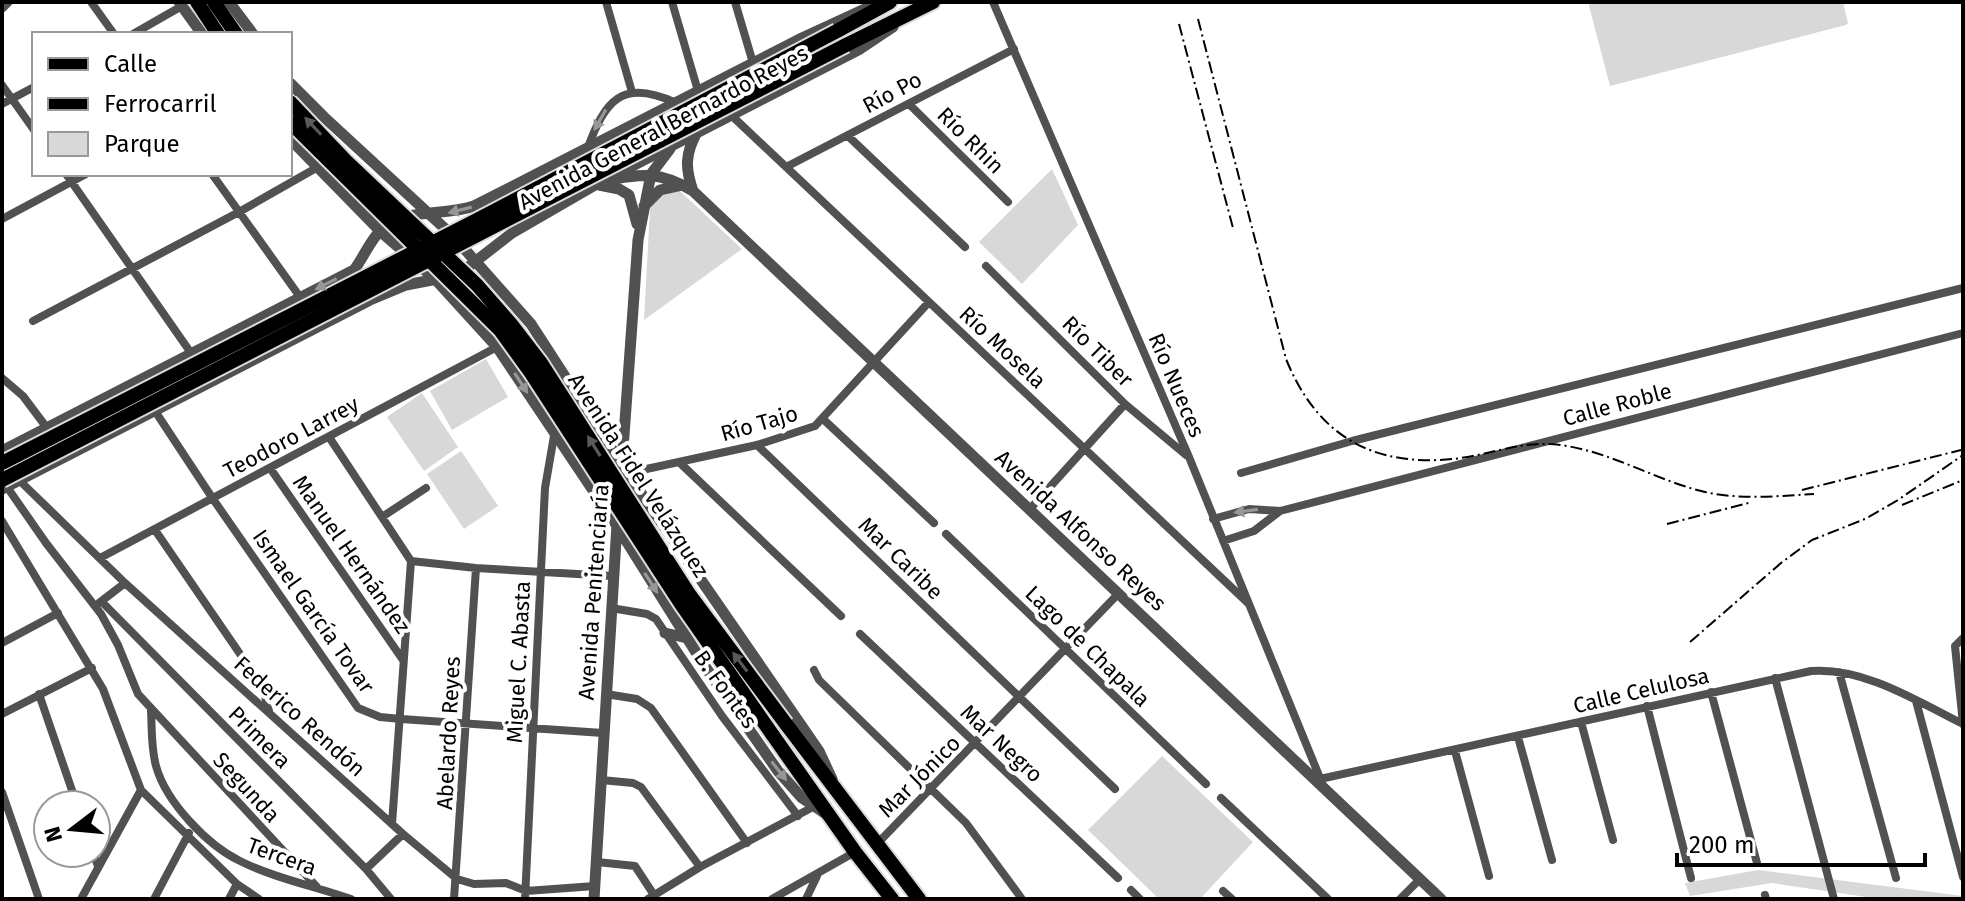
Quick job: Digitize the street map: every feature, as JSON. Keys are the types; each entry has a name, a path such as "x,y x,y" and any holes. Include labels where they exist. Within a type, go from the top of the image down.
{"main road":[{"path":"214,2 235,32"},
{"name":"Avenida General Bernardo Reyes","path":"2,463 473,222 890,2"},
{"name":"Avenida General Bernardo Reyes","path":"4,485 933,2"},
{"path":"186,3 216,32"},
{"name":"Avenida Fidel Velázquez","path":"292,104 346,161 477,285 511,324 541,363 689,594 919,899"},
{"name":"Avenida Fidel Velázquez","path":"292,124 500,330 681,604 829,816 892,899"}],"street":[{"path":"2,9 9,2"},
{"path":"91,2 113,32"},
{"path":"229,2 252,32"},
{"path":"606,2 632,92"},
{"path":"672,2 698,91"},
{"path":"735,2 753,63"},
{"name":"Avenida General Bernardo Reyes","path":"380,231 396,220 464,210 835,21 880,2"},
{"name":"Río Nueces","path":"993,2 1189,457 1321,782"},
{"path":"136,32 186,3 201,32"},
{"name":"Avenida General Bernardo Reyes","path":"4,485 20,481 370,300 406,285 458,275 512,233 599,183 860,49 915,11"},
{"name":"Río Po","path":"786,167 1014,49"},
{"path":"2,85 32,127"},
{"path":"292,85 477,262 531,324 625,468 819,751 838,795"},
{"path":"2,104 32,88"},
{"path":"587,150 601,115 615,101 632,92 645,91 676,103"},
{"name":"Río Rhin","path":"909,104 1008,202"},
{"name":"Río Mosela","path":"731,115 1250,605"},
{"path":"644,207 660,190 688,188 685,161 697,132"},
{"path":"848,136 965,247"},
{"path":"292,141 380,231 436,280 497,347 778,771 813,807 829,816"},
{"name":"Avenida Penitenciaría","path":"594,899 612,576 625,468 638,240 651,174 674,144"},
{"path":"344,192 354,195 369,189 375,180 375,164"},
{"path":"33,321 318,167"},
{"name":"Avenida Alfonso Reyes","path":"599,183 651,174 688,188 1321,782 1441,899"},
{"path":"213,176 300,297"},
{"path":"2,219 68,178 191,353"},
{"name":"Avenida Penitenciaría","path":"599,183 629,195 635,209 638,240"},
{"path":"492,197 487,210 490,223 500,231 512,233"},
{"path":"2,451 354,270 380,231"},
{"name":"Río Tiber","path":"986,266 1125,404 1189,457"},
{"path":"354,270 370,277 374,289 370,300"},
{"path":"1241,473 1352,441 1963,288"},
{"name":"Río Tajo","path":"625,468 680,463 807,430 823,419 929,302"},
{"path":"479,326 481,316 492,304 508,303 517,308"},
{"name":"Calle Roble","path":"1213,519 1249,509 1280,511 1963,333"},
{"name":"Teodoro Larrey","path":"100,558 497,347"},
{"path":"2,378 23,396 47,428"},
{"path":"1030,509 1125,404"},
{"name":"Ismael García Tovar","path":"155,411 358,708 380,717 603,733"},
{"path":"823,419 934,523"},
{"name":"Miguel C. Abasta","path":"525,895 545,488 554,436"},
{"path":"329,437 411,561 392,824"},
{"name":"Mar Caribe","path":"757,445 1115,789"},
{"path":"586,480 598,479 609,472 615,450"},
{"path":"680,463 841,616"},
{"name":"Manuel Hernández","path":"270,468 404,661"},
{"name":"Federico Rendón","path":"20,481 125,583 457,879"},
{"name":"Primera","path":"4,485 46,543 98,604 366,869 391,899"},
{"path":"382,517 426,488"},
{"name":"Calle Roble","path":"1223,541 1254,531 1280,511"},
{"path":"630,549 629,532 636,522 646,515 658,516"},
{"path":"2,521 103,689 141,790 237,884 259,899"},
{"path":"155,530 262,686 270,712"},
{"name":"Lago de Chapala","path":"946,534 1206,784"},
{"path":"411,561 612,576"},
{"name":"Abelardo Reyes","path":"454,899 476,568"},
{"path":"98,604 125,583"},
{"name":"Mar Jónico","path":"876,845 1119,593"},
{"name":"Primera","path":"98,604 132,684 151,711"},
{"name":"B. Fontes","path":"611,608 650,615 798,816"},
{"path":"2,643 58,613"},
{"path":"665,633 687,638"},
{"name":"Mar Negro","path":"860,634 1118,878"},
{"path":"1959,641 1963,724"},
{"path":"2,714 92,668"},
{"path":"814,670 819,680 933,789 984,844 1022,899"},
{"name":"Calle Celulosa","path":"1321,782 1811,671 1839,672 1871,681 1963,724"},
{"path":"1839,672 1896,878"},
{"path":"1775,678 1834,899"},
{"path":"1711,692 1757,863"},
{"path":"39,694 72,789"},
{"path":"606,694 637,699 651,708 747,843"},
{"path":"1916,701 1963,877"},
{"path":"1647,706 1691,878"},
{"name":"Tercera","path":"151,711 156,767 171,798 195,827 236,859 351,899"},
{"name":"Segunda","path":"151,711 317,887"},
{"path":"1581,722 1613,840"},
{"path":"1518,737 1552,860"},
{"path":"1455,751 1489,876"},
{"path":"601,780 633,783 641,787 700,867"},
{"path":"112,841 141,790"},
{"path":"2,792 39,899"},
{"path":"1221,798 1328,899"},
{"path":"597,862 635,866 651,897 700,867 813,807"},
{"path":"154,899 186,835 195,827"},
{"path":"366,869 403,834"},
{"path":"772,899 855,852"},
{"path":"81,899 96,869"},
{"path":"806,899 817,876"},
{"path":"457,879 474,884 514,885 525,895 595,886"},
{"path":"1400,899 1420,879"},
{"path":"229,899 237,884"},
{"path":"1131,890 1140,899"},
{"path":"1223,891 1232,899"}],"green space":[{"path":"1588,2 1843,2 1848,23 1610,86"},
{"path":"1052,169 1078,225 1022,284 979,242"},
{"path":"680,191 742,249 644,320 650,209 661,195"},
{"path":"486,359 508,397 452,430 430,391"},
{"path":"422,393 458,447 424,471 387,417"},
{"path":"461,451 498,506 464,529 427,474"},
{"path":"1162,756 1253,842 1200,899 1159,899 1088,830"},
{"path":"1758,870 1963,896 1963,899 1880,899 1772,883 1690,896 1685,883"}],"railway":[{"path":"1198,19 1286,359 1314,408 1331,426 1372,451 1397,457 1453,459 1552,444 1602,455 1705,492 1746,497 1814,494"},
{"path":"1179,24 1233,228"},
{"path":"1802,490 1961,450"},
{"path":"1690,642 1812,540 1865,519 1963,455"},
{"path":"1902,505 1963,480"},
{"path":"1667,524 1752,502"}]}
